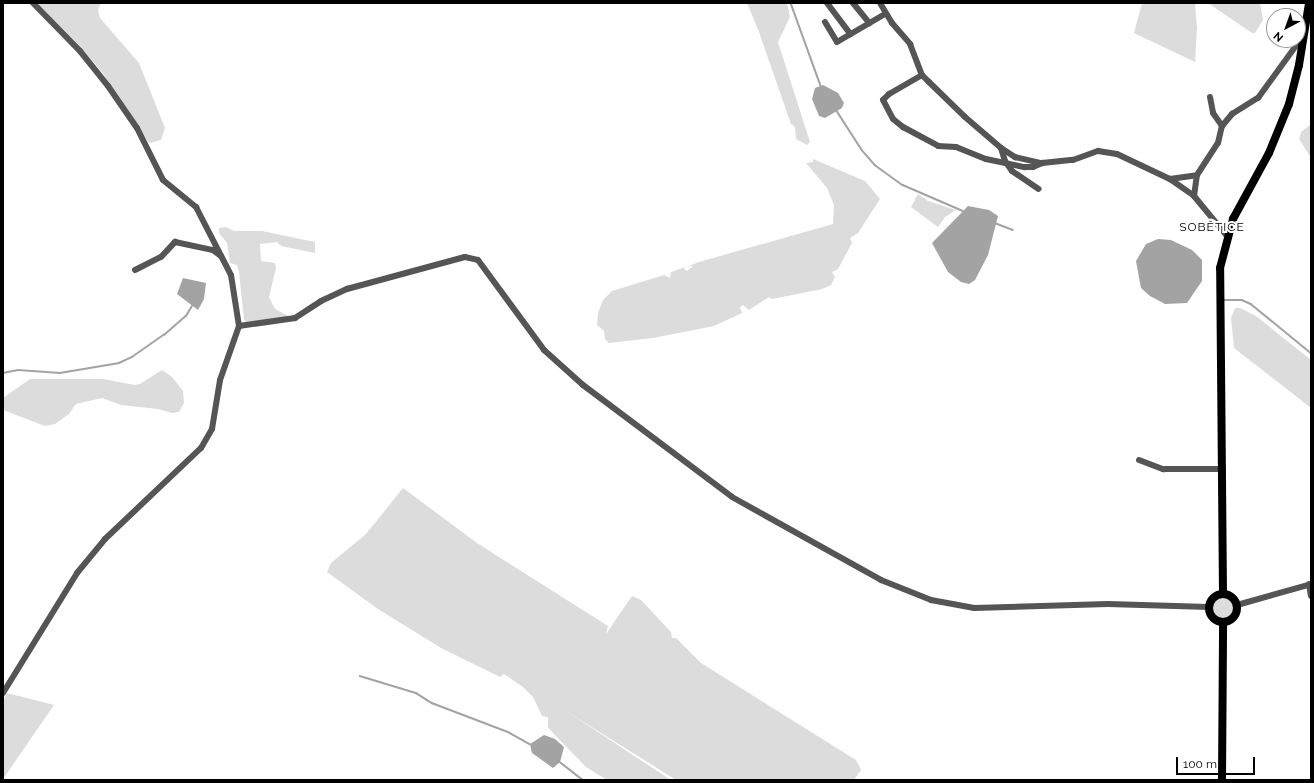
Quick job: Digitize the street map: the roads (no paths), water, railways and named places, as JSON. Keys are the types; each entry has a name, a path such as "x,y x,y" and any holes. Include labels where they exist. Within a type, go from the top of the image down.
{"main road":[{"path":"1308,28 1309,3"},
{"path":"1223,594 1224,470 1219,288 1227,236 1242,200 1268,153 1285,115 1296,79 1301,48"},
{"path":"1223,594 1231,596 1237,605 1234,617 1223,622 1214,618 1209,607 1215,597 1223,594"},
{"path":"1222,780 1223,622"}],"street":[{"path":"3,693 77,573 105,539 201,448 212,429 220,380 239,326 235,290 222,257 196,207 180,196 156,170 137,128 108,86 80,51 33,3"},
{"path":"827,3 850,34"},
{"path":"852,3 869,24"},
{"path":"880,3 885,14 910,44 922,74 947,101 1001,148 1015,157 1042,163 1065,162 1090,153 1108,152 1130,159 1170,179 1194,196 1227,236"},
{"path":"825,22 837,42 885,14"},
{"path":"1194,196 1198,175 1218,143 1222,126 1232,114 1258,98 1294,48"},
{"path":"922,74 885,97 883,100 893,119 903,127 938,146 956,147 986,159 1004,161 1025,167 1033,167 1042,163"},
{"path":"1210,98 1213,113 1222,126"},
{"path":"1001,148 1004,161 1021,178 1040,189"},
{"path":"1170,179 1198,175"},
{"path":"135,270 161,257 175,242 213,250 222,257"},
{"path":"239,326 288,320 347,289 466,257 472,258 485,269 544,350 584,385 732,497 881,580 931,600 974,608 1108,604 1209,607"},
{"path":"1138,460 1163,469 1224,470"},
{"path":"1237,605 1310,584 1311,596"}],"waterway":[{"path":"791,3 821,86"},
{"path":"837,111 862,150 875,165 903,185 963,211"},
{"path":"995,223 1013,230"},
{"path":"1224,300 1242,300 1251,304 1311,353"},
{"path":"3,373 18,370 60,373 119,363 132,357 164,335 186,316 192,306"},
{"path":"360,676 416,693 432,703 508,732 530,744"},
{"path":"560,762 583,780"}],"district":[{"name":"SOBĚTICE","path":"1212,228"}]}
